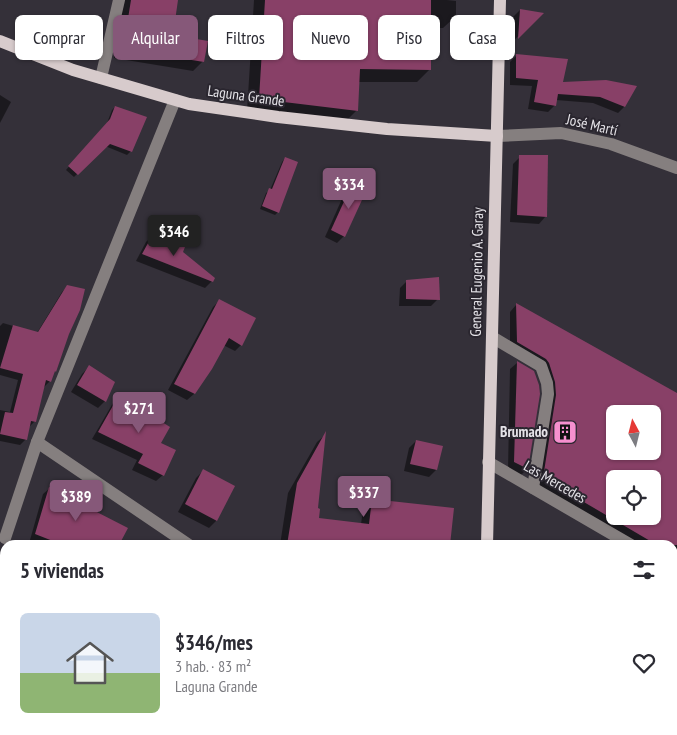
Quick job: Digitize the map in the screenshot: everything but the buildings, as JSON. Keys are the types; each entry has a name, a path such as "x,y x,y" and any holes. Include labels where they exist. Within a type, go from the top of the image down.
{"main road":[{"name":"General Eugenio A. Garay","path":"486,540 500,0"},
{"name":"Laguna Grande","path":"0,41 57,64 189,104 278,117 387,129 497,136"}],"street":[{"path":"102,78 119,0"},
{"path":"5,538 37,442 175,100"},
{"name":"José Martí","path":"497,136 561,133 611,144 677,168"},
{"path":"492,338 541,366 546,378 548,394 534,488"},
{"path":"37,442 182,540"},
{"name":"Las Mercedes","path":"488,462 622,540"}],"place":[{"name":"Brumado","path":"565,432"}]}
